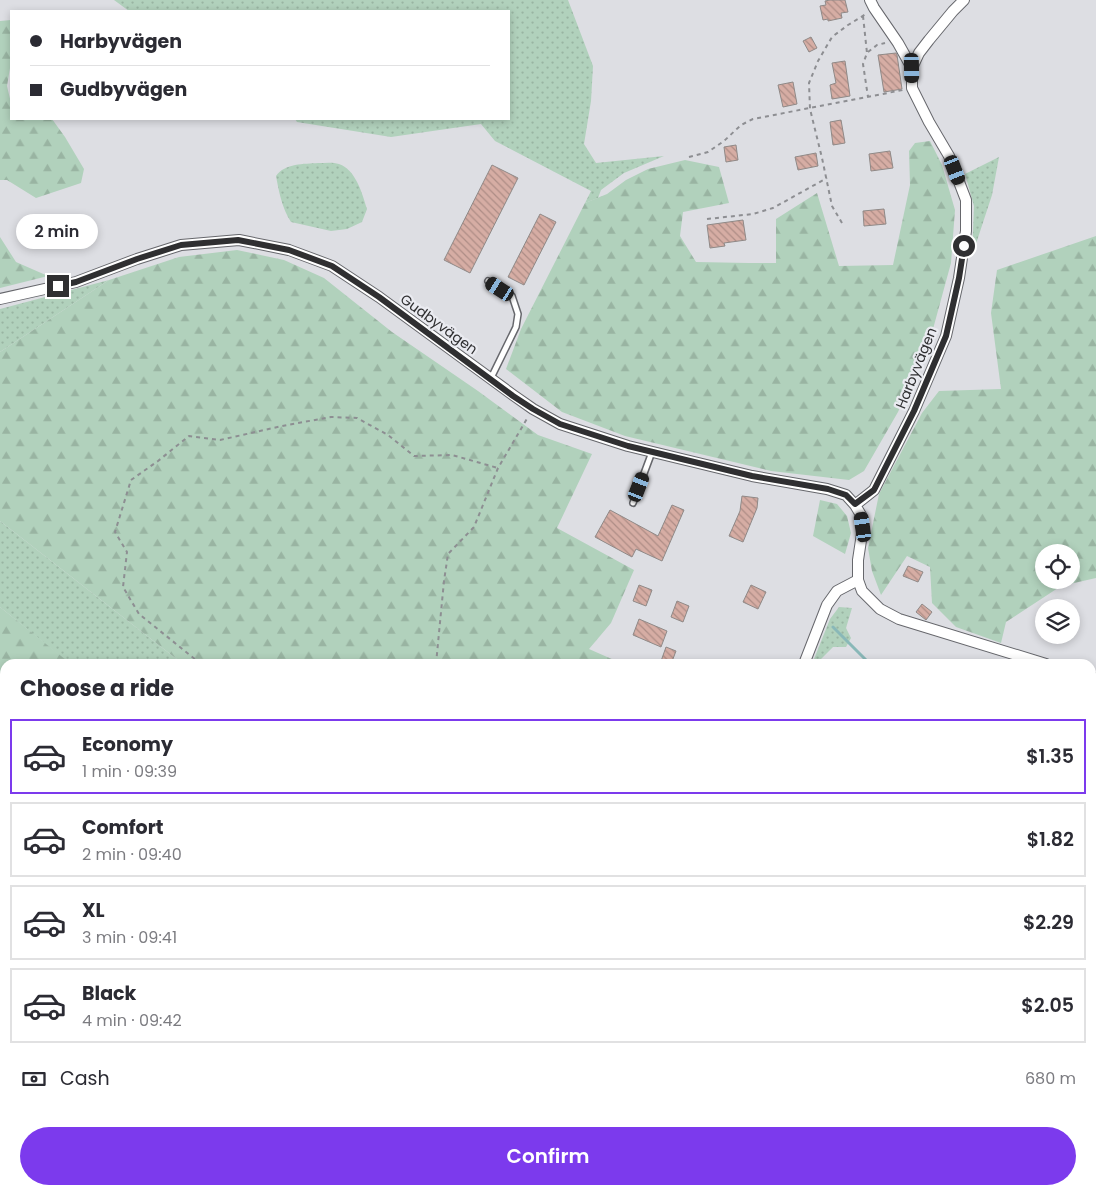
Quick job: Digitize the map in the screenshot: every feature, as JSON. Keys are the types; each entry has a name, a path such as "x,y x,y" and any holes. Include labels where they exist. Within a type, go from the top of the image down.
{"street":[{"name":"Harbyvägen","path":"855,504 874,490 914,411 946,336 959,278 966,231 966,200 949,156 928,122 912,88 912,68 919,53 964,0"},
{"path":"872,4 912,68"},
{"name":"Gudbyvägen","path":"0,299 76,282 181,245 238,240 289,250 332,266 379,297 533,409 560,424 628,446 752,476 828,489 846,495 855,504"},
{"path":"855,504 861,515 863,527 858,560 858,580 862,591 880,609 899,619 1030,659"},
{"path":"806,659 827,604 837,591 858,580"}],"lane":[{"path":"488,281 512,296 518,314 516,327 491,378"},
{"path":"633,503 653,452"}],"path":[{"path":"842,223 832,206 810,109 809,83 818,61 832,37 848,24 863,16 872,4"},
{"path":"863,16 867,53 863,64 868,97"},
{"path":"867,53 877,45 898,43"},
{"path":"689,157 708,152 724,141 741,125 753,119 912,88"},
{"path":"707,219 753,214 773,208 827,178"},
{"path":"436,659 448,554 474,527 498,468 533,409"},
{"path":"195,659 139,614 123,587 127,552 115,532 131,480 158,462 189,436 220,440 331,417 357,418 388,435 414,456 452,455 498,468"}],"green space":[{"path":"114,0 568,0 593,66 591,101 584,144 596,163 664,156 624,173 601,190 598,198 585,203 591,191 495,141 481,124 391,137 297,122 296,120 510,120 510,10 128,10"},
{"path":"10,20 10,68 7,86 10,99 10,120 53,120 84,169 81,183 36,198 7,180 0,180 0,21"},
{"path":"930,141 942,165 955,210 951,263 930,340 898,412 864,471 849,480 771,471 625,436 562,412 506,369 521,329 585,203 607,194 626,180 648,169 685,160 719,167 729,203 683,212 680,236 696,262 776,263 776,219 817,193 839,266 893,265 910,185 909,151 915,143"},
{"path":"999,157 992,195 972,256 974,206 965,174"},
{"path":"318,163 339,164 350,171 360,189 367,209 362,222 347,229 331,231 291,222 283,206 276,176 290,166"},
{"path":"1096,236 1096,578 1080,582 1080,544 1035,544 1035,589 1056,589 1041,599 1035,599 1035,603 1006,622 1001,643 956,627 932,603 930,567 907,556 881,595 872,571 868,548 879,494 922,413 939,391 1001,389 991,313 997,270"},
{"path":"0,237 16,262 48,276 0,288"},
{"path":"237,250 284,260 324,278 392,332 538,435 592,454 557,528 634,570 611,623 589,649 612,659 177,659 0,521 0,352 109,280 179,257"},
{"path":"109,280 0,352 0,309"},
{"path":"820,500 837,504 847,516 851,533 845,554 813,536"},
{"path":"0,521 177,659 64,659 0,607"},
{"path":"0,607 65,659 0,659"},
{"path":"839,607 852,608 846,628 851,638 846,647 833,647 821,659 814,659 830,619"}],"building":[{"path":"845,0 848,12 841,13 842,18 828,21 828,19 823,20 820,6 826,5 825,1"},
{"path":"811,37 817,48 809,52 803,41"},
{"path":"896,53 902,89 884,92 878,55"},
{"path":"845,61 850,96 832,99 830,85 836,83 832,63"},
{"path":"793,82 797,104 783,107 778,85"},
{"path":"841,120 845,143 833,145 830,122"},
{"path":"736,145 738,160 726,162 724,147"},
{"path":"890,151 893,168 871,171 869,154"},
{"path":"816,153 818,166 798,170 795,157"},
{"path":"492,165 518,178 470,273 444,260"},
{"path":"884,209 886,224 864,226 863,211"},
{"path":"540,214 556,222 524,285 508,277"},
{"path":"743,220 746,240 724,243 725,246 710,248 707,225"},
{"path":"742,496 758,498 757,508 743,542 729,536 740,511"},
{"path":"672,505 684,510 662,561 636,549 632,557 595,537 610,510 658,536"},
{"path":"908,566 923,572 918,582 903,576"},
{"path":"639,585 652,590 646,606 633,601"},
{"path":"751,585 766,592 758,609 743,602"},
{"path":"677,601 689,606 683,622 671,617"},
{"path":"922,604 932,612 926,620 916,612"},
{"path":"639,619 667,631 661,647 633,635"},
{"path":"666,647 676,651 673,659 662,659"}],"waterway":[{"path":"833,627 865,659"}],"route":[{"path":"58,286 76,282 181,245 238,240 289,250 332,266 379,297 513,396 560,424 628,446 752,476 828,489 846,495 855,504 874,490 914,411 946,336 964,246"}]}
